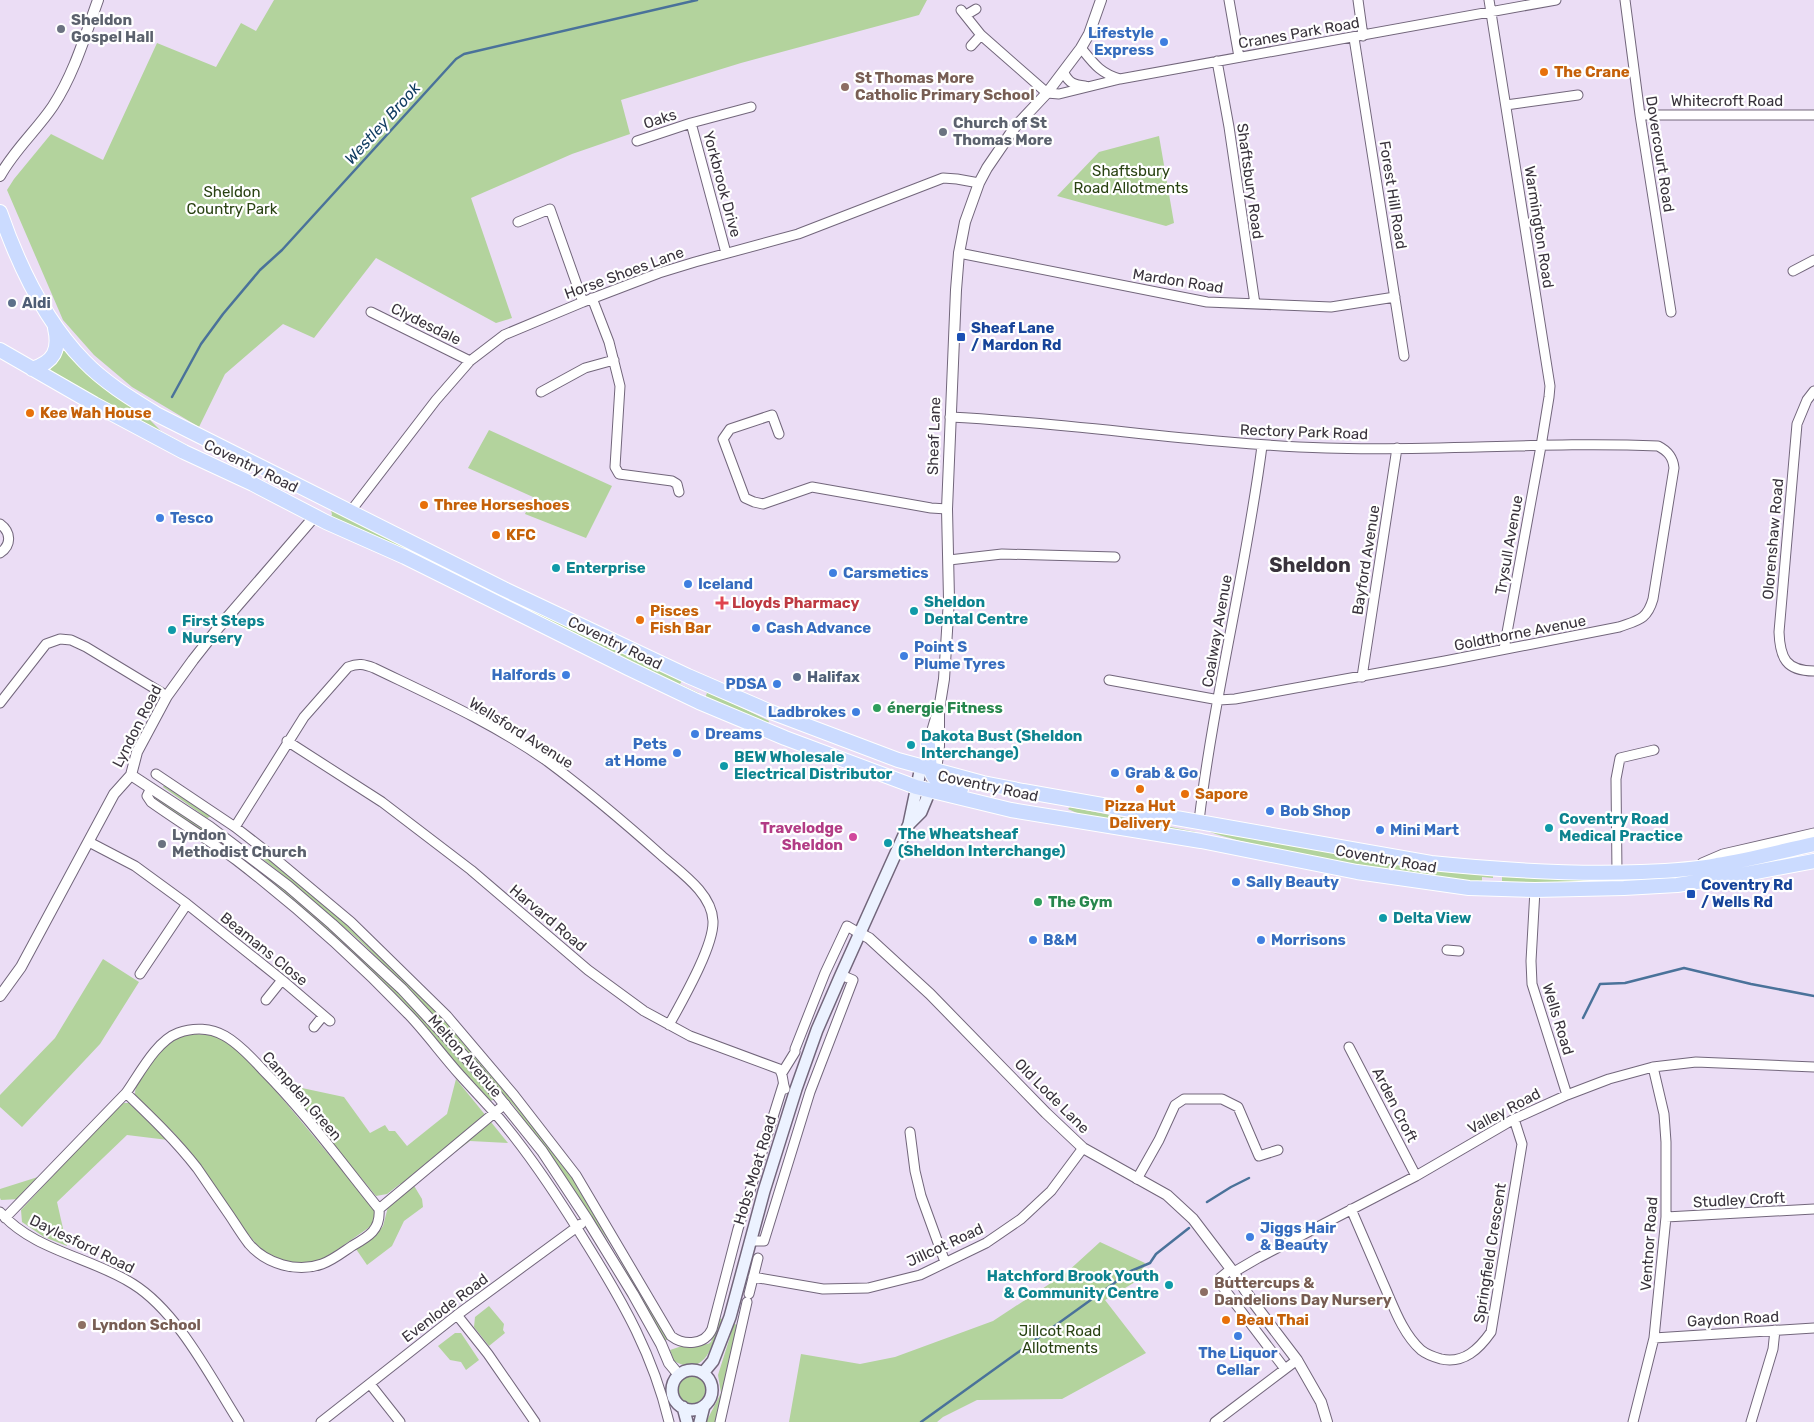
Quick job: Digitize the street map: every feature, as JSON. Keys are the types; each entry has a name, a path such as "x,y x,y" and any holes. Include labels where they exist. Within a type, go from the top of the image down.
{"highway":[{"name":"Coventry Road","path":"0,212 12,246 55,328 85,362 116,388 158,415 504,589 688,676 771,712 796,728 908,772 926,781 983,783 1024,791 1052,803 1200,831 1238,845 1246,850 1357,872 1488,890 1677,885 1814,861"},
{"path":"32,370 50,359 55,353 58,339 55,328"},
{"name":"Coventry Road","path":"0,350 32,370 154,436 699,702 785,738 926,781 1011,810 1067,818 1200,831 1431,862 1535,872 1618,873 1690,869 1814,844"},
{"path":"158,415 182,437 313,503 315,516"},
{"path":"926,781 934,745"}],"main road":[{"name":"Hobs Moat Road","path":"703,1373 713,1361 730,1317 750,1241 794,1094 808,1055 859,933 909,824 911,810 926,781"},
{"name":"Hobs Moat Road","path":"909,824 921,812 926,781"},
{"path":"700,1422 704,1406 710,1399 712,1390 710,1381 703,1373 692,1370 679,1375 674,1383 673,1392 675,1399 683,1407 694,1410 704,1406"},
{"path":"683,1407 687,1422"}],"street":[{"path":"0,176 12,157 54,105 71,72 98,0"},
{"name":"Sheaf Lane","path":"934,745 944,679 947,634 949,560 947,509 950,416 956,290 959,253 965,222 978,183 987,168 1014,127 1064,73 1081,48 1089,34 1101,0"},
{"path":"1229,0 1239,57"},
{"name":"Forest Hill Road","path":"1358,0 1358,37 1404,356"},
{"name":"Warmington Road","path":"1489,0 1550,386 1550,397 1541,446"},
{"name":"Cranes Park Road","path":"1047,93 1059,94 1120,79 1556,0"},
{"name":"Dovercourt Road","path":"1625,0 1670,312"},
{"path":"976,9 964,12 980,34 1047,93"},
{"path":"971,46 980,34"},
{"path":"1081,48 1097,68 1106,75 1120,79"},
{"name":"Shaftsbury Road","path":"1217,61 1254,304"},
{"path":"1064,73 1069,82 1075,85 1092,87"},
{"path":"1506,105 1578,95"},
{"name":"Yorkbrook Drive","path":"726,253 692,123 751,107"},
{"name":"Whitecroft Road","path":"1640,114 1814,115"},
{"name":"Oaks","path":"637,140 692,123"},
{"path":"0,158 12,157"},
{"name":"Horse Shoes Lane","path":"350,512 436,400 470,361 504,335 587,300 659,273 798,234 943,178 978,183"},
{"path":"518,222 550,209 587,300 609,342 620,386 615,467 619,474 672,481 677,484 679,492"},
{"name":"Mardon Road","path":"959,253 1207,302 1331,307 1395,297"},
{"path":"1793,271 1814,260"},
{"name":"Clydesdale","path":"370,312 470,361"},
{"path":"541,392 585,368 614,360"},
{"name":"Olorenshaw Road","path":"1814,391 1807,400 1797,424 1779,632 1780,651 1785,660 1796,669 1814,671"},
{"path":"779,434 772,415 730,429 723,439 745,498 763,504 812,487 947,509"},
{"name":"Rectory Park Road","path":"950,416 1262,446 1397,448 1658,446"},
{"name":"Coalway Avenue","path":"1200,831 1219,700 1254,503 1262,446"},
{"name":"Trysull Avenue","path":"1504,650 1541,446"},
{"name":"Goldthorne Avenue","path":"1109,680 1219,700 1235,699 1504,650 1619,627 1640,620 1646,616 1653,599 1674,468 1670,454 1666,449 1658,446"},
{"name":"Bayford Avenue","path":"1362,677 1397,448"},
{"name":"Lyndon Road","path":"0,996 22,967 114,794 131,775 138,752 167,696 219,627 315,516"},
{"path":"0,524 4,527 9,537 6,548 0,553"},
{"path":"949,560 1002,554 1115,557"},
{"path":"0,702 46,644 60,639 71,640 86,647 167,696"},
{"name":"Wellsford Avenue","path":"235,827 304,717 343,671 357,663 374,668 483,722 546,761 628,825 701,892 710,907 713,921 711,941 670,1025"},
{"name":"Harvard Road","path":"288,741 382,802 471,870 588,970 644,1011 690,1036 779,1069 782,1073"},
{"path":"1618,873 1616,779 1620,758 1654,750"},
{"name":"Melton Avenue","path":"131,775 210,827 288,886 402,989 476,1069 542,1151 588,1219 633,1294 661,1344 669,1363 679,1375"},
{"name":"Melton Avenue","path":"159,776 235,827 351,922 447,1016 514,1095 576,1175 671,1336 676,1340"},
{"name":"Melton Avenue","path":"151,788 147,796 151,802 236,860 292,905 372,978 410,1016 494,1112 542,1175 577,1227 637,1330 659,1386 669,1422"},
{"path":"210,827 219,817"},
{"name":"Coventry Road","path":"1690,869 1723,854 1814,834"},
{"path":"243,851 251,840"},
{"name":"Beamans Close","path":"89,842 135,866 187,904 282,980 326,1018 314,1027"},
{"name":"Wells Road","path":"1535,890 1531,961 1532,984 1567,1094"},
{"path":"140,974 187,904"},
{"path":"794,1094 788,1092 783,1085 782,1073 795,1052 825,973 847,926 859,933"},
{"name":"Old Lode Lane","path":"859,933 868,938 930,994 1046,1113 1083,1148 1167,1195 1180,1206 1204,1232 1253,1302 1297,1360 1321,1402 1327,1422"},
{"path":"1447,950 1459,951"},
{"name":"Hobs Moat Road","path":"750,1241 764,1241 810,1092 853,980 841,975"},
{"path":"266,1000 282,980"},
{"name":"Campden Green","path":"2,1215 126,1093 150,1057 165,1041 176,1034 198,1029 210,1030 226,1036 253,1059 282,1089 379,1210"},
{"name":"Arden Croft","path":"1349,1047 1416,1176"},
{"path":"795,1052 802,1052 808,1055"},
{"name":"Valley Road","path":"1233,1271 1310,1233 1351,1209 1416,1176 1514,1119 1567,1094 1608,1079 1653,1067 1696,1062 1814,1067"},
{"name":"Ventnor Road","path":"1634,1422 1654,1338 1666,1217 1664,1114 1653,1067"},
{"name":"Hobs Moat Road","path":"676,1340 693,1342 704,1340 712,1329 738,1229 783,1085"},
{"path":"126,1093 196,1167 250,1245 279,1264 294,1268 323,1264 360,1242 375,1230 380,1219 379,1210 505,1104"},
{"path":"1137,1179 1159,1140 1175,1105 1184,1099 1222,1099 1238,1107 1259,1156 1278,1150"},
{"name":"Springfield Crescent","path":"1351,1209 1391,1301 1406,1331 1415,1344 1422,1351 1436,1358 1447,1360 1461,1359 1476,1351 1492,1332 1522,1144 1514,1119"},
{"path":"910,1132 915,1171 921,1196 945,1262"},
{"name":"Jillcot Road","path":"753,1277 823,1289 868,1288 920,1275 986,1243 1021,1219 1051,1191 1083,1148"},
{"name":"Studley Croft","path":"1666,1217 1814,1209"},
{"name":"Daylesford Road","path":"2,1215 37,1241 102,1268 134,1284 157,1303 181,1332 239,1422"},
{"name":"Evenlode Road","path":"322,1422 458,1315 588,1219"},
{"path":"720,1422 758,1258"},
{"path":"1233,1271 1220,1278 1222,1286 1285,1369"},
{"path":"458,1315 488,1354 535,1422"},
{"name":"Gaydon Road","path":"1654,1338 1814,1328"},
{"path":"1751,1422 1773,1349 1775,1330"},
{"path":"661,1344 676,1340"},
{"path":"1215,1422 1297,1360"},
{"path":"370,1384 400,1422"}],"green space":[{"name":"Sheldon Country Park","path":"274,0 927,0 919,15 741,63 621,100 630,134 572,154 471,198 512,318 496,323 376,258 314,338 283,324 225,374 199,427 132,387 94,355 63,320 7,190 51,134 103,160 157,43 216,67 241,23 256,31"},
{"name":"Shaftsbury Road Allotments","path":"1159,136 1174,223 1166,226 1057,196 1099,152"},
{"path":"63,351 67,351 106,389 145,415 161,431 194,449 192,451 51,373 50,368"},
{"path":"489,430 612,486 586,538 525,514 533,497 468,468"},
{"path":"330,507 683,679 680,684 699,693 698,695 331,518"},
{"path":"691,683 769,721 767,726 705,698 707,693"},
{"path":"165,783 212,816 207,818 163,787"},
{"path":"155,796 264,871 346,941 420,1014 493,1100 490,1101 417,1020 331,936 155,802 153,798"},
{"path":"1070,807 1196,832 1199,835 1086,817 1068,809"},
{"path":"1203,828 1493,874 1493,878 1482,877 1482,883 1438,880 1272,848 1214,833"},
{"path":"253,846 344,919 440,1014 529,1119 587,1198 668,1337 667,1340 664,1340 612,1246 515,1107 408,988 358,939 251,850"},
{"path":"1502,876 1619,878 1619,884 1493,885 1493,882 1502,881"},
{"path":"103,959 139,982 100,1044 22,1127 0,1107 0,1095 55,1038"},
{"path":"196,1034 222,1038 251,1061 374,1209 374,1220 371,1226 324,1259 305,1264 280,1262 262,1251 231,1213 174,1133 135,1097 139,1080 157,1054 165,1046 182,1036"},
{"path":"456,1079 508,1143 470,1141 413,1184 422,1199 423,1207 404,1221 392,1246 367,1265 356,1249 374,1237 383,1226 388,1207 406,1191 400,1184 387,1194 376,1196 294,1097 302,1088 344,1097 370,1133 385,1125 389,1131 395,1131 407,1146 447,1114"},
{"path":"129,1103 168,1140 127,1135 57,1202 67,1246 44,1237 22,1222 21,1210 119,1105"},
{"path":"41,1176 19,1199 1,1200 0,1189"},
{"name":"Jillcot Road Allotments","path":"1100,1242 1145,1263 1140,1279 1105,1300 1146,1353 1062,1399 977,1400 937,1422 789,1422 801,1354 860,1364 895,1357 993,1321 1066,1273"},
{"path":"489,1306 504,1324 503,1330 505,1333 489,1346 474,1327 475,1317"},
{"path":"719,1318 722,1319 712,1347 701,1362 694,1365 685,1365 674,1361 670,1350 682,1346 708,1344 711,1342"},
{"path":"734,1324 738,1325 716,1422 706,1422 721,1393 718,1375"},
{"path":"455,1333 461,1333 479,1360 466,1370 461,1362 450,1360 438,1346"},
{"path":"694,1374 700,1375 705,1379 709,1384 709,1396 705,1401 700,1405 694,1406 688,1405 683,1401 679,1396 678,1390 679,1384 683,1379 688,1375"}],"waterway":[{"name":"Westley Brook","path":"172,397 201,344 223,314 260,270 282,250 456,59 464,54 697,0"},
{"path":"1583,1018 1600,984 1625,983 1684,968 1751,984 1814,996"},
{"path":"1207,1202 1249,1178"},
{"path":"921,1422 1131,1271 1150,1263 1156,1254 1189,1228"}],"place":[{"name":"Sheldon Gospel Hall","path":"61,29"},
{"name":"Lifestyle Express","path":"1164,42"},
{"name":"The Crane","path":"1544,72"},
{"name":"St Thomas More Catholic Primary School","path":"845,87"},
{"name":"Church of St Thomas More","path":"943,132"},
{"name":"Aldi","path":"12,303"},
{"name":"Sheaf Lane / Mardon Rd","path":"961,337"},
{"name":"Kee Wah House","path":"30,413"},
{"name":"Three Horseshoes","path":"424,505"},
{"name":"Tesco","path":"160,518"},
{"name":"KFC","path":"496,535"},
{"name":"Enterprise","path":"556,568"},
{"name":"Carsmetics","path":"833,573"},
{"name":"Iceland","path":"688,584"},
{"name":"Lloyds Pharmacy","path":"722,603"},
{"name":"Sheldon Dental Centre","path":"914,611"},
{"name":"Pisces Fish Bar","path":"640,620"},
{"name":"Cash Advance","path":"756,628"},
{"name":"First Steps Nursery","path":"172,630"},
{"name":"Point S Plume Tyres","path":"904,656"},
{"name":"Halfords","path":"566,675"},
{"name":"Halifax","path":"797,677"},
{"name":"PDSA","path":"777,684"},
{"name":"énergie Fitness","path":"877,708"},
{"name":"Ladbrokes","path":"856,712"},
{"name":"Dreams","path":"695,734"},
{"name":"Dakota Bust (Sheldon Interchange)","path":"911,745"},
{"name":"Pets at Home","path":"677,753"},
{"name":"BEW Wholesale Electrical Distributor","path":"724,766"},
{"name":"Grab & Go","path":"1115,773"},
{"name":"Pizza Hut Delivery","path":"1140,789"},
{"name":"Sapore","path":"1185,794"},
{"name":"Bob Shop","path":"1270,811"},
{"name":"Coventry Road Medical Practice","path":"1549,828"},
{"name":"Mini Mart","path":"1380,830"},
{"name":"Travelodge Sheldon","path":"853,837"},
{"name":"The Wheatsheaf (Sheldon Interchange)","path":"888,843"},
{"name":"Lyndon Methodist Church","path":"162,844"},
{"name":"Sally Beauty","path":"1236,882"},
{"name":"Coventry Rd / Wells Rd","path":"1691,894"},
{"name":"The Gym","path":"1038,902"},
{"name":"Delta View","path":"1383,918"},
{"name":"B&M","path":"1033,940"},
{"name":"Morrisons","path":"1261,940"},
{"name":"Jiggs Hair & Beauty","path":"1250,1237"},
{"name":"Hatchford Brook Youth & Community Centre","path":"1169,1285"},
{"name":"Buttercups & Dandelions Day Nursery","path":"1204,1292"},
{"name":"Beau Thai","path":"1226,1320"},
{"name":"Lyndon School","path":"82,1325"},
{"name":"The Liquor Cellar","path":"1238,1336"}],"district":[{"name":"Sheldon","path":"1310,565"}]}
